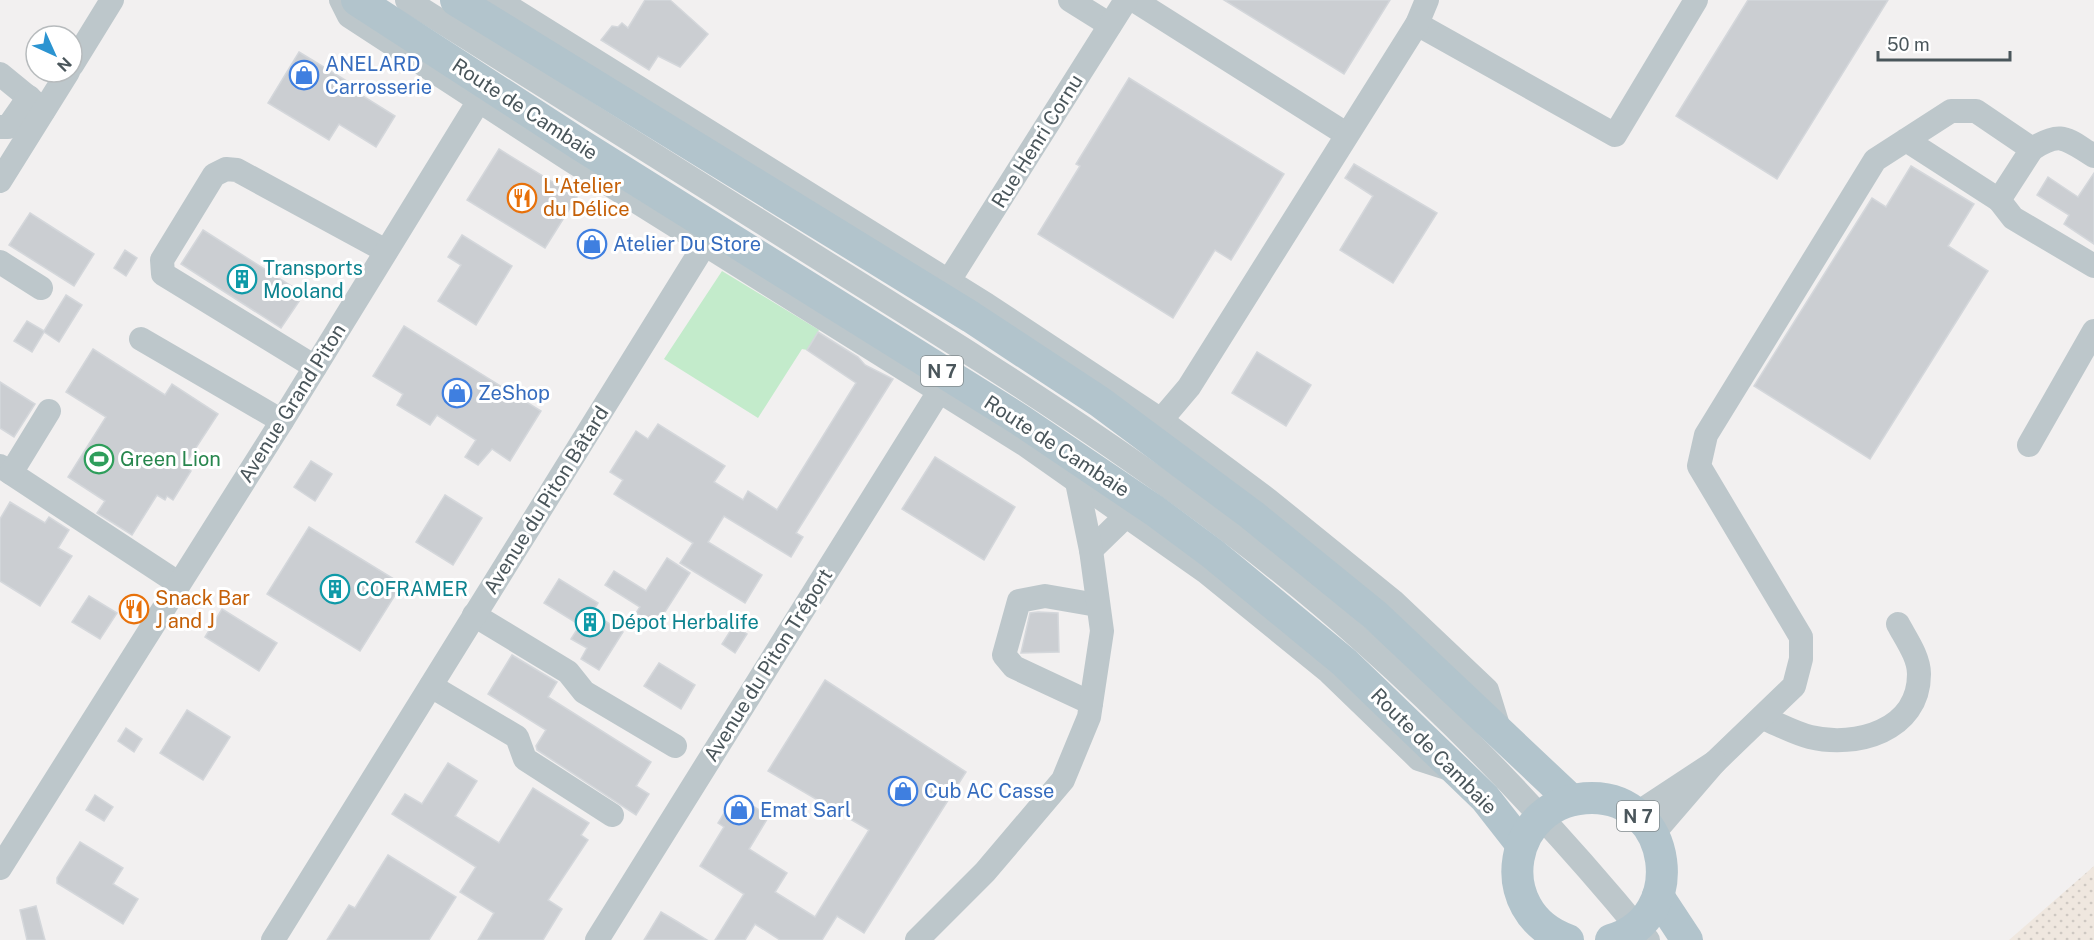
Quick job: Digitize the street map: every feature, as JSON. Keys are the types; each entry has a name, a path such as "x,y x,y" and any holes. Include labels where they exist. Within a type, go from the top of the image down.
{"main road":[{"name":"Route de Cambaie","path":"357,0 579,144 1102,473 1213,554 1344,662 1485,798 1521,844"},
{"path":"456,0 971,317 1100,402 1244,509 1375,615 1571,800"},
{"name":"N 7","path":"1568,940 1555,936 1537,922 1524,903 1517,881 1521,844 1541,816 1555,806 1571,800 1594,798 1616,802 1645,824 1660,851 1663,874 1658,896 1650,913 1632,936"},
{"path":"1658,896 1687,940"}],"street":[{"path":"84,46 112,0"},
{"path":"341,0 349,16 705,244 940,390 1127,515 1206,572 1329,672 1419,759 1458,772"},
{"path":"407,0 990,365 1130,460 1234,536 1365,643 1508,778 1541,816 1632,936"},
{"path":"498,0 948,282 1161,420 1267,499 1393,601 1487,690 1500,732"},
{"path":"1071,0 1110,25"},
{"name":"Rue Henri Cornu","path":"948,282 1126,0"},
{"path":"1134,0 1346,134"},
{"path":"1161,420 1189,387 1417,24 1427,0"},
{"path":"1417,24 1615,135 1696,0"},
{"path":"0,74 37,104"},
{"path":"0,127 8,127 37,104 56,84"},
{"name":"Avenue Grand Piton","path":"0,868 282,421 480,99"},
{"path":"0,181 37,104"},
{"path":"1645,824 1763,718 1794,687 1801,659 1801,638 1699,466 1706,435 1875,160 1951,111 1976,111 2032,149"},
{"path":"1999,200 2032,149 2050,138 2067,139 2094,156"},
{"path":"1906,140 1999,200 2013,218 2094,266"},
{"path":"315,367 163,274 162,260 214,175 226,169 237,170 386,251"},
{"name":"Avenue du Piton Bâtard","path":"273,940 705,244"},
{"path":"0,262 41,288"},
{"path":"2029,445 2094,331"},
{"path":"141,339 282,421"},
{"name":"Avenue du Piton Tréport","path":"597,940 940,390"},
{"path":"49,411 5,470 178,583"},
{"name":"Route de Cambaie","path":"917,940 985,872 1063,780 1089,717 1102,631 1091,550 1077,482"},
{"path":"1091,550 1127,515"},
{"path":"1091,703 1014,667 1005,655 1018,601 1045,596 1097,605"},
{"path":"474,615 568,672 584,692 675,746"},
{"path":"1763,718 1809,737 1837,740 1877,734 1894,726 1907,713 1917,694 1919,672 1912,648 1898,624"},
{"path":"431,686 517,737 525,759 612,815"}],"green space":[{"path":"722,271 819,330 807,350 802,349 758,418 664,359"}],"sand":[{"path":"2094,866 2094,940 2009,940"}],"building":[{"path":"645,0 670,0 708,34 680,67 658,56 649,70 601,40 612,26 618,27 622,23 628,28"},
{"path":"1224,0 1390,0 1344,74"},
{"path":"1748,0 1888,0 1777,179 1676,116"},
{"path":"299,52 360,89 358,93 395,116 376,147 339,124 329,140 268,103"},
{"path":"1129,78 1284,174 1231,260 1215,250 1173,318 1038,234 1080,166 1076,164"},
{"name":"L'Atelier du Délice","path":"499,149 577,197 545,248 467,200"},
{"path":"1354,164 1437,213 1393,283 1340,250 1373,196 1345,178"},
{"path":"1911,166 1974,204 1948,246 1988,271 1870,459 1754,386 1872,198 1886,207"},
{"path":"2094,173 2094,244 2064,224 2069,215 2037,195 2048,177 2078,197"},
{"path":"30,213 94,254 74,286 9,245"},
{"name":"Transports Mooland","path":"203,230 304,294 281,328 181,264"},
{"path":"462,235 512,266 476,325 438,301 461,265 448,257"},
{"path":"125,250 137,258 126,276 114,268"},
{"path":"66,295 82,305 59,342 44,332 32,352 14,341 27,321 44,331"},
{"name":"ZeShop","path":"404,326 541,411 510,461 492,449 478,465 465,457 476,440 437,415 430,425 397,405 403,394 373,376"},
{"path":"818,332 858,357 865,365 893,379 796,533 803,537 791,557 724,516 708,542 762,575 745,603 680,563 693,543 614,494 623,480 610,472 636,431 648,439 658,424 725,466 714,482 743,500 748,491 777,510 856,383 807,350"},
{"path":"93,349 165,395 172,384 218,414 184,466 191,471 173,500 167,496 165,500 157,495 132,535 97,513 105,501 68,477 106,417 66,392"},
{"path":"1257,352 1311,385 1286,426 1232,393"},
{"path":"0,382 35,404 14,437 0,428"},
{"path":"935,457 1015,507 984,560 902,509"},
{"path":"311,461 332,474 315,501 294,487"},
{"path":"445,495 482,518 453,565 416,542"},
{"path":"10,502 45,523 49,517 69,530 58,548 72,556 40,606 0,581 0,519"},
{"name":"COFRAMER","path":"309,527 402,584 360,651 267,594"},
{"path":"667,558 690,573 663,615 660,613 653,624 636,613 640,607 605,585 614,571 646,591"},
{"name":"Dépot Herbalife","path":"559,579 598,603 592,613 623,632 599,670 581,659 587,648 571,639 580,625 544,603"},
{"path":"89,596 117,613 100,639 72,622"},
{"path":"222,609 277,643 259,671 205,637"},
{"path":"1030,613 1058,613 1059,652 1021,653"},
{"path":"734,625 747,634 735,653 722,644"},
{"path":"512,655 557,682 548,697 651,762 636,786 649,794 636,815 537,750 536,746 546,730 488,694"},
{"path":"659,663 695,685 681,709 644,686"},
{"path":"825,680 966,772 864,933 837,916 822,940 780,940 755,924 745,940 715,940 744,894 700,866 724,827 718,823 735,795 769,816 749,849 787,873 775,892 815,917 869,830 768,771"},
{"path":"187,710 230,737 203,780 160,753"},
{"path":"126,728 142,739 134,752 118,741"},
{"path":"448,763 477,781 455,816 499,843 533,788 589,823 581,835 588,840 548,900 562,909 543,940 478,940 494,913 460,892 476,867 392,814 405,794 422,804"},
{"path":"95,795 113,807 104,821 86,810"},
{"path":"80,842 123,868 113,884 138,899 123,924 57,883 57,878"},
{"path":"388,855 456,897 429,940 327,940 349,905 355,908"},
{"path":"36,906 45,940 27,940 20,910"},
{"path":"661,912 678,922 707,940 644,940"}],"place":[{"name":"ANELARD Carrosserie","path":"304,75"},
{"name":"L'Atelier du Délice","path":"522,198"},
{"name":"Atelier Du Store","path":"592,244"},
{"name":"Transports Mooland","path":"242,279"},
{"name":"ZeShop","path":"457,393"},
{"name":"Green Lion","path":"99,459"},
{"name":"COFRAMER","path":"335,589"},
{"name":"Snack Bar J and J","path":"134,609"},
{"name":"Dépot Herbalife","path":"590,622"},
{"name":"Cub AC Casse","path":"903,791"},
{"name":"Emat Sarl","path":"739,810"}]}
